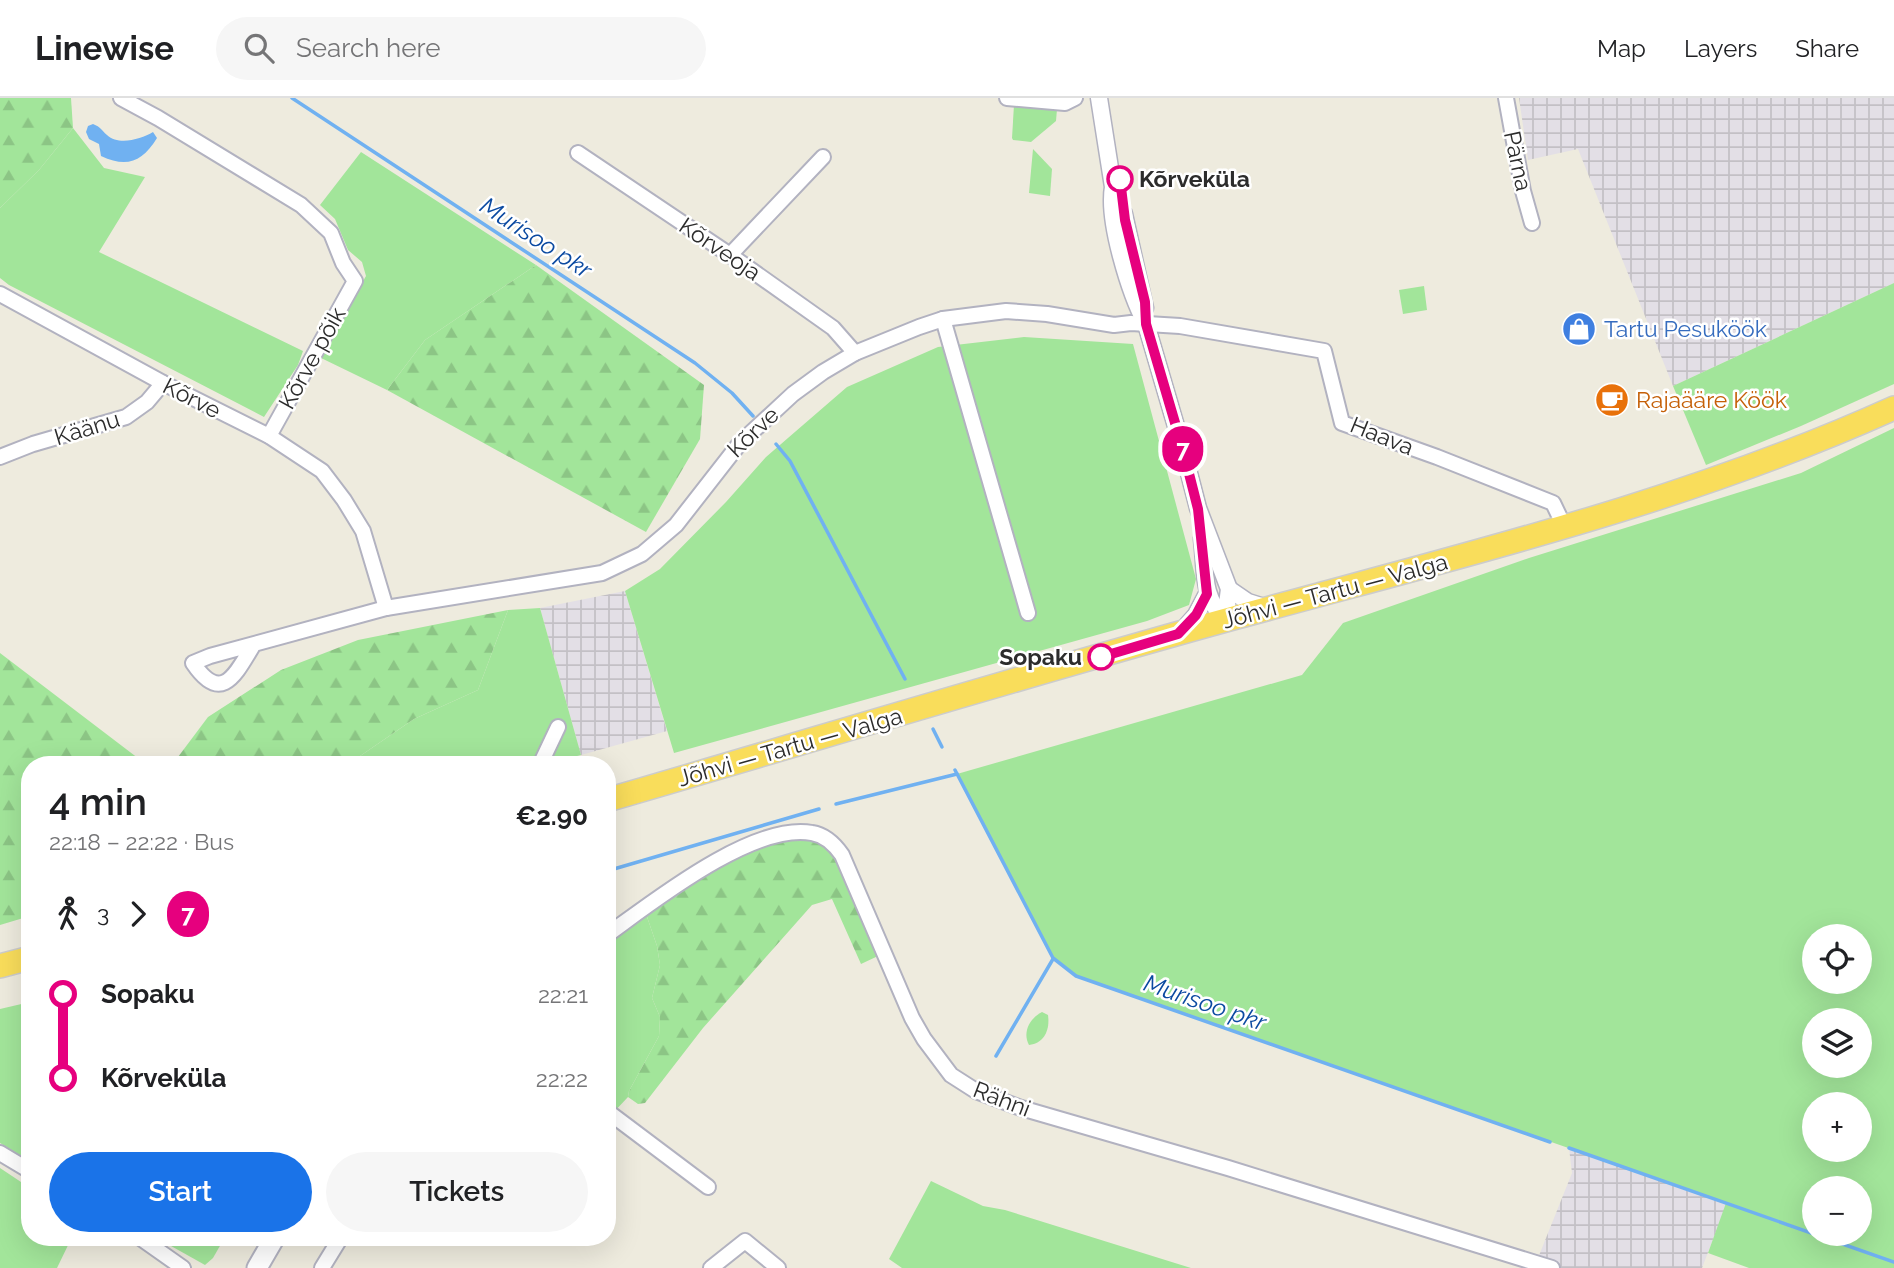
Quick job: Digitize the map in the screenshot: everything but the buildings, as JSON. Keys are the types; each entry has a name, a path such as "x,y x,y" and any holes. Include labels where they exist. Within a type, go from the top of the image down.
{"highway":[{"name":"Jõhvi — Tartu — Valga","path":"616,797 1225,620 1564,528 1737,473 1842,432 1894,408"},
{"path":"0,966 21,960"}],"main road":[{"path":"257,1268 270,1246"}],"street":[{"name":"Kõrve põik","path":"121,98 169,124 301,205 331,233 343,263 355,281 269,436"},
{"path":"1007,98 1065,103 1075,98"},
{"path":"1099,98 1118,239 1136,306 1146,324 1198,509 1229,589 1225,620"},
{"name":"Pärna","path":"1506,98 1523,191 1532,222"},
{"name":"Kõrveoja","path":"578,153 833,328 855,353"},
{"path":"730,255 823,157"},
{"name":"Kõrve","path":"0,294 163,383 269,436 322,471 363,531 386,608"},
{"name":"Kõrve","path":"254,644 234,676 227,682 218,684 204,679 194,663 210,656 254,644 386,608 602,573 642,554 676,525 740,443 793,394 822,372 855,353 919,327 943,319 1006,312 1047,314 1114,325 1146,324"},
{"path":"943,319 1028,613"},
{"name":"Haava","path":"1146,324 1180,326 1324,351 1342,423 1553,503 1564,528"},
{"name":"Käänu","path":"0,457 33,444 127,417 148,402 163,383"},
{"path":"1198,509 1207,594 1213,607 1225,620"},
{"path":"1229,589 1268,609"},
{"path":"1178,634 1196,615 1207,594"},
{"path":"544,756 558,727"},
{"name":"Rähni","path":"616,929 701,870 762,839 793,831 815,833 830,841 842,855 912,1018 951,1075 963,1084 1021,1108 1228,1168 1552,1268"},
{"path":"616,1118 708,1187"},
{"path":"0,1153 21,1166"},
{"path":"711,1268 745,1241 778,1268"},
{"path":"152,1246 183,1268"},
{"path":"322,1268 335,1246"}],"shaded area":[{"path":"1519,98 1894,98 1894,283 1673,386 1578,149 1528,160"},
{"path":"625,591 667,731 581,755 540,608"},
{"path":"1569,1148 1727,1203 1702,1268 1534,1268 1572,1173"}],"green space":[{"path":"0,98 71,98 73,128 39,170 0,208"},
{"path":"1014,105 1057,109 1056,121 1031,142 1013,140"},
{"path":"73,128 104,168 145,177 99,252 303,351 298,365 264,417 0,278 0,208 39,170"},
{"path":"1033,149 1052,169 1050,196 1029,193"},
{"path":"361,152 536,265 425,340 387,390 319,357 366,276 362,262 348,250 335,219 320,205"},
{"path":"536,265 704,385 700,439 646,532 387,390 425,340"},
{"path":"1894,283 1894,384 1706,465 1673,386"},
{"path":"1424,286 1427,310 1403,314 1399,290"},
{"path":"1024,337 1133,344 1196,579 1189,605 1147,621 674,753 625,591 660,569 766,457 847,387 938,347"},
{"path":"1894,428 1894,1268 1749,1268 1708,1253 1726,1203 1076,976 1053,958 957,774 1302,675 1343,623 1529,558 1801,473"},
{"path":"540,608 581,755 360,756 414,719 478,690 508,610"},
{"path":"508,610 478,690 414,719 360,756 179,756 208,717 281,670 358,640"},
{"path":"0,653 135,756 21,756 21,919 0,925"},
{"path":"793,831 824,844 835,860 878,956 861,964 832,899 812,905 703,1028 645,1103 638,1104 628,1097 629,1091 659,1036 660,1017 652,998 660,965 657,946 644,908 701,870"},
{"path":"644,908 657,946 660,965 652,998 660,1017 659,1036 628,1097 616,1110 616,928"},
{"path":"21,1004 21,1156 0,1143 0,1009"},
{"path":"1042,1012 1048,1015 1047,1030 1043,1038 1029,1045 1026,1035 1028,1026"},
{"path":"0,1168 21,1182 21,1246 68,1246 57,1268 0,1268"},
{"path":"931,1181 983,1206 1005,1210 1191,1268 902,1268 889,1259"},
{"path":"171,1246 220,1246 205,1265"}],"water":[{"path":"93,124 118,140 136,139 153,132 157,138 140,157 119,162 101,156 99,144 89,139 86,132 88,126"}],"waterway":[{"name":"Murisoo pkr","path":"292,98 695,363 732,393 753,416"},
{"name":"Murisoo pkr","path":"776,444 790,461 905,679"},
{"name":"Murisoo pkr","path":"933,729 942,747"},
{"name":"Murisoo pkr","path":"955,770 1053,958 1076,976 1550,1142"},
{"path":"836,804 957,774"},
{"path":"616,868 819,809"},
{"path":"996,1056 1053,959"},
{"name":"Murisoo pkr","path":"1569,1148 1894,1262"}],"bus line":[{"name":"7","path":"1101,657 1178,634 1196,615 1207,594 1198,509 1146,324 1145,302 1125,220 1120,179"}],"place":[{"name":"Kõrveküla","path":"1120,179"},
{"name":"Tartu Pesuköök","path":"1579,329"},
{"name":"Rajaääre Köök","path":"1612,400"},
{"name":"Sopaku","path":"1101,657"}]}
